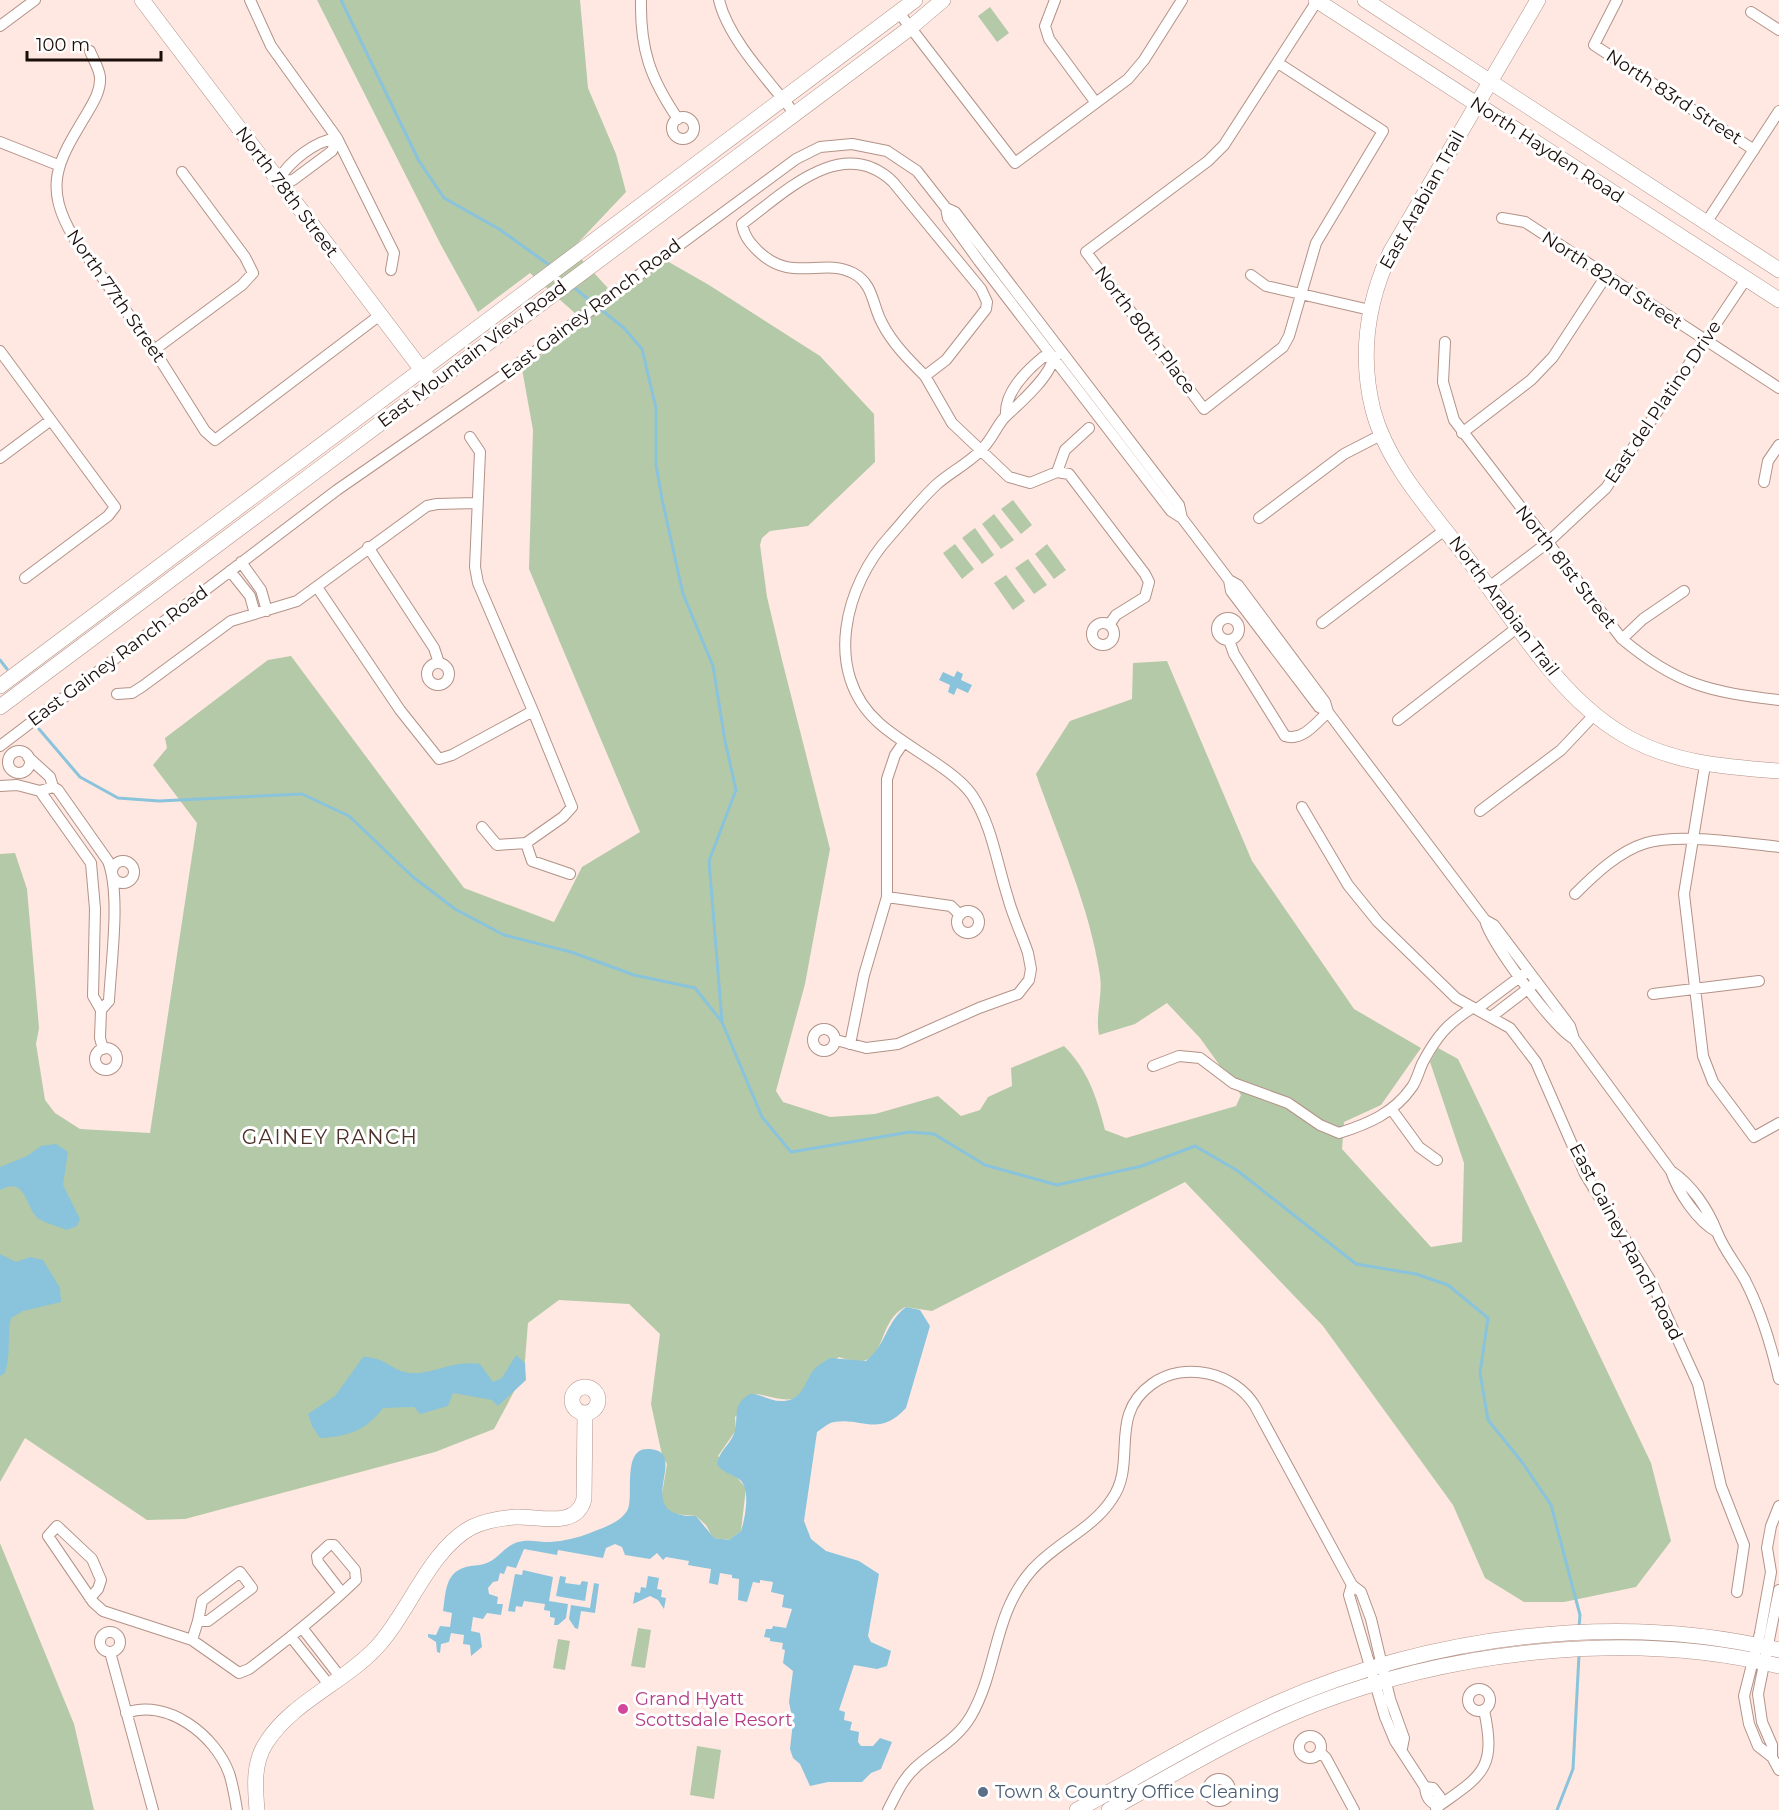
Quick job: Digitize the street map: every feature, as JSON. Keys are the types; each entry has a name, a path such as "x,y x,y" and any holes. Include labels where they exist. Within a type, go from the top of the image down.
{"main road":[{"name":"North 78th Street","path":"142,0 432,383"},
{"name":"East Mountain View Road","path":"0,686 900,14 915,0"},
{"name":"East Mountain View Road","path":"1,705 910,28 943,0"},
{"name":"North Hayden Road","path":"1317,0 1779,300"},
{"name":"North Hayden Road","path":"1365,0 1779,270"},
{"name":"East Arabian Trail","path":"1370,309 1378,280 1391,251 1538,0"},
{"name":"North Arabian Trail","path":"1370,309 1366,373 1381,435 1403,472 1518,627 1568,689 1594,715 1651,748 1705,765 1779,771"},
{"path":"257,1810 256,1771 264,1746 283,1722 335,1682 382,1641 443,1551 472,1527 516,1517 565,1518 580,1509 584,1499 585,1414"},
{"path":"1077,1810 1257,1712 1322,1685 1377,1667 1453,1648 1548,1635 1614,1633 1687,1636 1768,1648"},
{"path":"1109,1810 1270,1724 1315,1704 1380,1683 1479,1659 1552,1652 1618,1650 1701,1653 1765,1664"}],"street":[{"path":"0,26 34,0"},
{"path":"250,0 271,46 337,138 394,253 390,270"},
{"path":"641,0 641,28 650,72 678,119"},
{"path":"719,0 722,12 737,38 795,114"},
{"path":"1055,0 1045,26 1049,39 1096,103"},
{"path":"900,14 1015,163 1128,79 1144,60 1182,0"},
{"path":"1301,294 1316,243 1383,131 1278,63 1317,0"},
{"name":"North 83rd Street","path":"1617,0 1594,45 1754,150"},
{"path":"1751,12 1779,30"},
{"path":"0,142 58,165 99,92 100,76 90,51"},
{"name":"North 80th Place","path":"1278,63 1224,145 1208,161 1086,252 1204,409 1283,347 1289,336 1301,294"},
{"path":"1706,223 1779,111"},
{"path":"278,181 293,180 332,151 337,138"},
{"name":"East Gainey Ranch Road","path":"101,1010 109,1000 112,940 113,879 108,861 53,787 50,777 24,752 13,752 3,744 375,463 574,322 796,159 820,147 842,143 887,152 917,171 946,208 955,212 1057,356 1179,505 1182,518 1228,580 1230,591 1284,654 1319,707 1328,712 1485,920 1494,925 1524,973 1570,1026 1574,1039 1671,1171 1682,1178 1714,1221 1717,1232 1754,1298 1771,1344 1779,1379"},
{"path":"925,376 946,360 986,309 987,302 981,289 886,175 863,165 847,162 830,166 814,172 742,224 749,242 775,264 797,270 839,269 852,272 863,280 870,289 881,322 892,339 925,376 952,423 1009,477 1030,483 1057,471 1069,474 1149,582 1145,597 1116,615 1109,625"},
{"name":"North 77th Street","path":"58,165 58,200 64,221 154,350 205,431 215,440 380,315"},
{"path":"154,350 242,285 253,273 245,257 183,172"},
{"name":"North 82nd Street","path":"1502,218 1525,222 1779,388"},
{"path":"1251,275 1266,286 1370,309"},
{"path":"1462,433 1531,380 1553,357 1606,276"},
{"name":"East del Platino Drive","path":"1489,587 1547,543 1590,506 1621,469 1746,279"},
{"name":"North 81st Street","path":"1445,342 1443,382 1449,408 1462,433 1622,639 1648,661 1677,678 1702,688 1779,700"},
{"path":"0,351 115,507 108,516 24,578"},
{"path":"836,1040 879,1048 898,1044 979,1008 1018,994 1029,980 1031,969 1028,953 979,806 959,782 878,722 864,706 850,676 845,632 853,596 867,566 880,546 936,485 981,451 993,438 1005,416 1005,406 1020,380 1043,357 1057,356 1052,369 1031,389 1013,412 1005,416"},
{"path":"0,458 51,420"},
{"path":"1057,471 1065,450 1089,428"},
{"path":"1258,518 1344,453 1381,435"},
{"path":"470,437 480,452 475,567 478,583 534,711 572,807 526,843 496,845 482,827"},
{"path":"1764,482 1768,461 1779,445"},
{"name":"East Gainey Ranch Road","path":"117,694 132,693 231,621 289,605 318,587 368,547 427,506 446,503 476,503"},
{"path":"1322,622 1446,529"},
{"path":"368,547 434,648 439,663"},
{"path":"241,562 261,590 267,611"},
{"path":"230,571 250,596 255,614"},
{"path":"318,587 400,710 439,759 452,755 534,711"},
{"path":"1622,639 1643,619 1684,591"},
{"path":"1398,720 1518,627"},
{"path":"1229,640 1234,654 1285,736 1295,738 1301,736 1328,712"},
{"path":"1480,811 1561,750 1594,715"},
{"path":"850,1044 864,975 887,897 887,779 895,755 904,742"},
{"name":"East Gainey Ranch Road","path":"13,752 8,764 12,770 19,772 27,767 28,757"},
{"path":"1705,765 1684,894 1694,989 1707,1068 1713,1082 1754,1137 1779,1123"},
{"name":"East Gainey Ranch Road","path":"17,784 19,772"},
{"path":"0,786 17,784 40,791 53,787"},
{"name":"East Gainey Ranch Road","path":"40,791 91,863 95,884 93,996 101,1010 100,1038 103,1049"},
{"name":"East Gainey Ranch Road","path":"1302,807 1362,904 1390,936 1456,998 1510,1028 1536,1062 1586,1174 1652,1283 1698,1384 1721,1486 1744,1545 1737,1592"},
{"path":"70,832 81,823"},
{"path":"1575,894 1629,850 1644,843 1659,840 1691,840 1779,847"},
{"path":"526,843 532,861 570,874"},
{"path":"95,884 113,879"},
{"path":"887,897 951,906 960,915"},
{"path":"95,938 112,940"},
{"path":"1153,1066 1179,1056 1200,1058 1233,1083 1288,1103 1320,1125 1340,1133 1364,1126 1392,1110 1413,1086 1424,1061 1448,1024 1524,973"},
{"path":"1653,994 1759,981"},
{"path":"1491,1017 1533,985"},
{"path":"1392,1110 1419,1147 1437,1160"},
{"path":"892,1807 907,1777 952,1739 970,1718 984,1687 1005,1611 1031,1571 1045,1557 1095,1520 1113,1498 1123,1477 1124,1428 1128,1414 1138,1398 1160,1379 1186,1372 1201,1372 1222,1377 1249,1396 1352,1585 1361,1592 1385,1717 1395,1741 1402,1748 1435,1808 1479,1777 1486,1765 1490,1751 1484,1710"},
{"path":"1768,1648 1775,1572 1767,1548 1778,1513"},
{"path":"90,1598 98,1589 101,1580 92,1559 57,1526 48,1536 90,1598 103,1611 192,1640 239,1674 303,1629 342,1593"},
{"path":"192,1640 202,1601 240,1572 252,1588 208,1621 198,1621"},
{"path":"1779,1590 1758,1694 1761,1714 1772,1745 1772,1756 1779,1770"},
{"path":"303,1629 335,1682"},
{"path":"291,1637 335,1682"},
{"path":"110,1652 153,1810"},
{"path":"1765,1664 1744,1696 1748,1718 1758,1746 1772,1756"},
{"path":"126,1713 148,1708 165,1712 195,1728 209,1741 229,1772 237,1810"},
{"path":"1748,1718 1761,1714"},
{"path":"1320,1752 1326,1758 1354,1810"}],"green space":[{"path":"317,0 580,0 588,88 616,154 626,192 572,249 618,299 667,261 820,356 874,414 875,462 808,526 770,531 762,538 760,545 767,597 830,849 805,984 776,1091 783,1102 830,1117 875,1114 938,1096 961,1116 980,1110 988,1097 1012,1086 1011,1068 1064,1046 1091,1085 1105,1130 1126,1138 1236,1106 1241,1095 1200,1038 1167,1003 1135,1024 1099,1035 1101,983 1089,925 1036,774 1070,721 1132,699 1133,663 1167,661 1252,861 1354,1009 1421,1048 1381,1105 1344,1122 1342,1149 1431,1247 1462,1242 1464,1163 1430,1062 1438,1048 1458,1059 1651,1463 1671,1541 1636,1587 1564,1602 1524,1602 1485,1578 1453,1505 1323,1326 1185,1182 932,1311 905,1307 894,1316 876,1352 871,1357 864,1361 854,1361 839,1357 809,1377 805,1387 795,1398 782,1399 757,1394 735,1417 736,1430 718,1456 746,1488 741,1531 729,1540 713,1538 706,1525 696,1516 674,1514 666,1509 661,1500 667,1464 662,1455 651,1404 660,1334 629,1304 559,1300 528,1323 524,1373 494,1429 435,1452 185,1519 147,1520 25,1438 0,1482 0,854 15,853 27,889 39,1028 36,1044 45,1100 55,1113 80,1129 150,1133 197,823 153,765 167,748 165,738 268,660 291,656 464,888 554,922 582,867 640,832 529,569 533,430 522,369 586,323 530,273 478,312 441,245"},
{"path":"990,7 1009,33 997,42 978,16"},
{"path":"1013,500 1032,525 1021,534 1001,509"},
{"path":"994,514 1014,540 1001,549 982,524"},
{"path":"975,528 994,555 982,564 962,538"},
{"path":"955,544 974,569 962,579 943,553"},
{"path":"1047,544 1066,570 1054,579 1035,554"},
{"path":"1028,559 1047,585 1034,594 1015,568"},
{"path":"1006,575 1025,601 1013,610 994,583"},
{"path":"0,1543 74,1724 94,1810 0,1810"},
{"path":"638,1628 651,1630 645,1668 631,1666"},
{"path":"558,1639 570,1641 565,1670 553,1668"},
{"path":"697,1746 721,1750 714,1799 690,1795"}],"water":[{"path":"957,671 963,674 961,680 972,685 968,693 957,688 954,695 948,692 950,685 939,680 943,672 954,677"},
{"path":"56,1144 68,1152 63,1185 80,1219 77,1226 66,1230 39,1219 21,1190 9,1187 0,1190 0,1167 27,1156 41,1146"},
{"path":"0,1254 16,1262 30,1257 43,1260 60,1288 61,1302 23,1311 11,1318 7,1366 5,1373 0,1376"},
{"path":"906,1307 920,1310 930,1326 906,1408 887,1422 870,1424 834,1422 817,1432 804,1521 811,1539 826,1551 859,1561 879,1574 868,1636 871,1642 891,1651 887,1666 877,1669 854,1665 839,1710 845,1712 844,1720 852,1722 850,1730 859,1732 858,1742 861,1746 873,1746 880,1738 892,1742 881,1769 871,1773 862,1782 828,1782 810,1786 800,1764 793,1758 790,1749 793,1722 789,1702 793,1671 783,1663 785,1650 782,1649 783,1643 770,1641 770,1638 764,1637 766,1629 772,1629 773,1626 786,1628 792,1609 782,1607 784,1595 771,1592 773,1582 760,1580 760,1583 753,1582 747,1602 738,1600 739,1579 732,1578 732,1575 720,1573 718,1585 709,1583 711,1569 688,1565 689,1561 666,1557 663,1560 657,1553 650,1559 625,1555 622,1547 615,1544 606,1548 603,1558 558,1550 557,1555 524,1549 516,1568 507,1566 504,1574 500,1573 498,1581 493,1582 488,1588 489,1594 498,1597 497,1604 503,1604 501,1615 487,1613 483,1619 473,1617 471,1631 480,1633 482,1647 471,1656 470,1645 463,1644 464,1635 451,1633 449,1642 441,1644 440,1653 437,1652 436,1642 428,1637 428,1634 436,1635 440,1626 450,1627 452,1613 443,1611 447,1585 454,1574 466,1567 489,1562 518,1542 550,1542 570,1539 617,1521 625,1514 630,1503 630,1474 634,1457 639,1451 647,1449 660,1452 665,1460 662,1495 666,1506 676,1513 696,1516 714,1538 729,1540 741,1531 745,1512 745,1490 740,1480 722,1470 717,1464 733,1436 740,1403 750,1394 779,1401 793,1399 802,1390 813,1371 830,1358 866,1361 878,1348 899,1313"},
{"path":"516,1355 525,1363 526,1380 498,1406 492,1400 453,1393 448,1406 420,1414 414,1407 383,1408 370,1422 356,1431 320,1438 308,1414 335,1396 363,1357 377,1359 411,1373 427,1372 460,1364 480,1364 493,1382 502,1378"},
{"path":"523,1570 553,1577 549,1601 568,1604 566,1618 558,1625 554,1625 555,1618 550,1617 550,1611 544,1610 545,1604 524,1601 522,1607 516,1606 515,1612 508,1611 515,1574 522,1575"},
{"path":"560,1576 566,1577 565,1583 580,1585 582,1581 588,1582 585,1601 556,1596"},
{"path":"648,1576 659,1578 657,1589 662,1590 661,1597 666,1598 664,1609 658,1600 650,1596 633,1604 635,1592 640,1593 641,1587 646,1588"},
{"path":"594,1583 599,1584 595,1613 581,1611 578,1629 575,1628 569,1619 571,1605 590,1608"}],"waterway":[{"path":"341,0 419,161 444,198 499,229 552,267"},
{"path":"572,286 624,328 642,349 656,408 656,465 683,594 713,666 725,741 736,790 709,861 722,1022"},
{"path":"0,660 7,669"},
{"path":"39,729 80,777 118,798 159,801 302,794 349,816 413,877 455,909 504,935 571,952 634,975 695,988 722,1022 762,1117 791,1152 910,1132 934,1134 985,1165 1057,1185 1142,1166 1195,1146 1238,1171 1356,1264 1416,1274 1448,1285 1488,1318 1480,1373 1488,1420 1522,1462 1551,1505 1580,1615 1579,1627"},
{"path":"1557,1810 1573,1769 1579,1655"}],"place":[{"name":"Grand Hyatt Scottsdale Resort","path":"623,1709"},
{"name":"Town & Country Office Cleaning","path":"983,1792"}],"district":[{"name":"GAINEY RANCH","path":"330,1137"}]}
